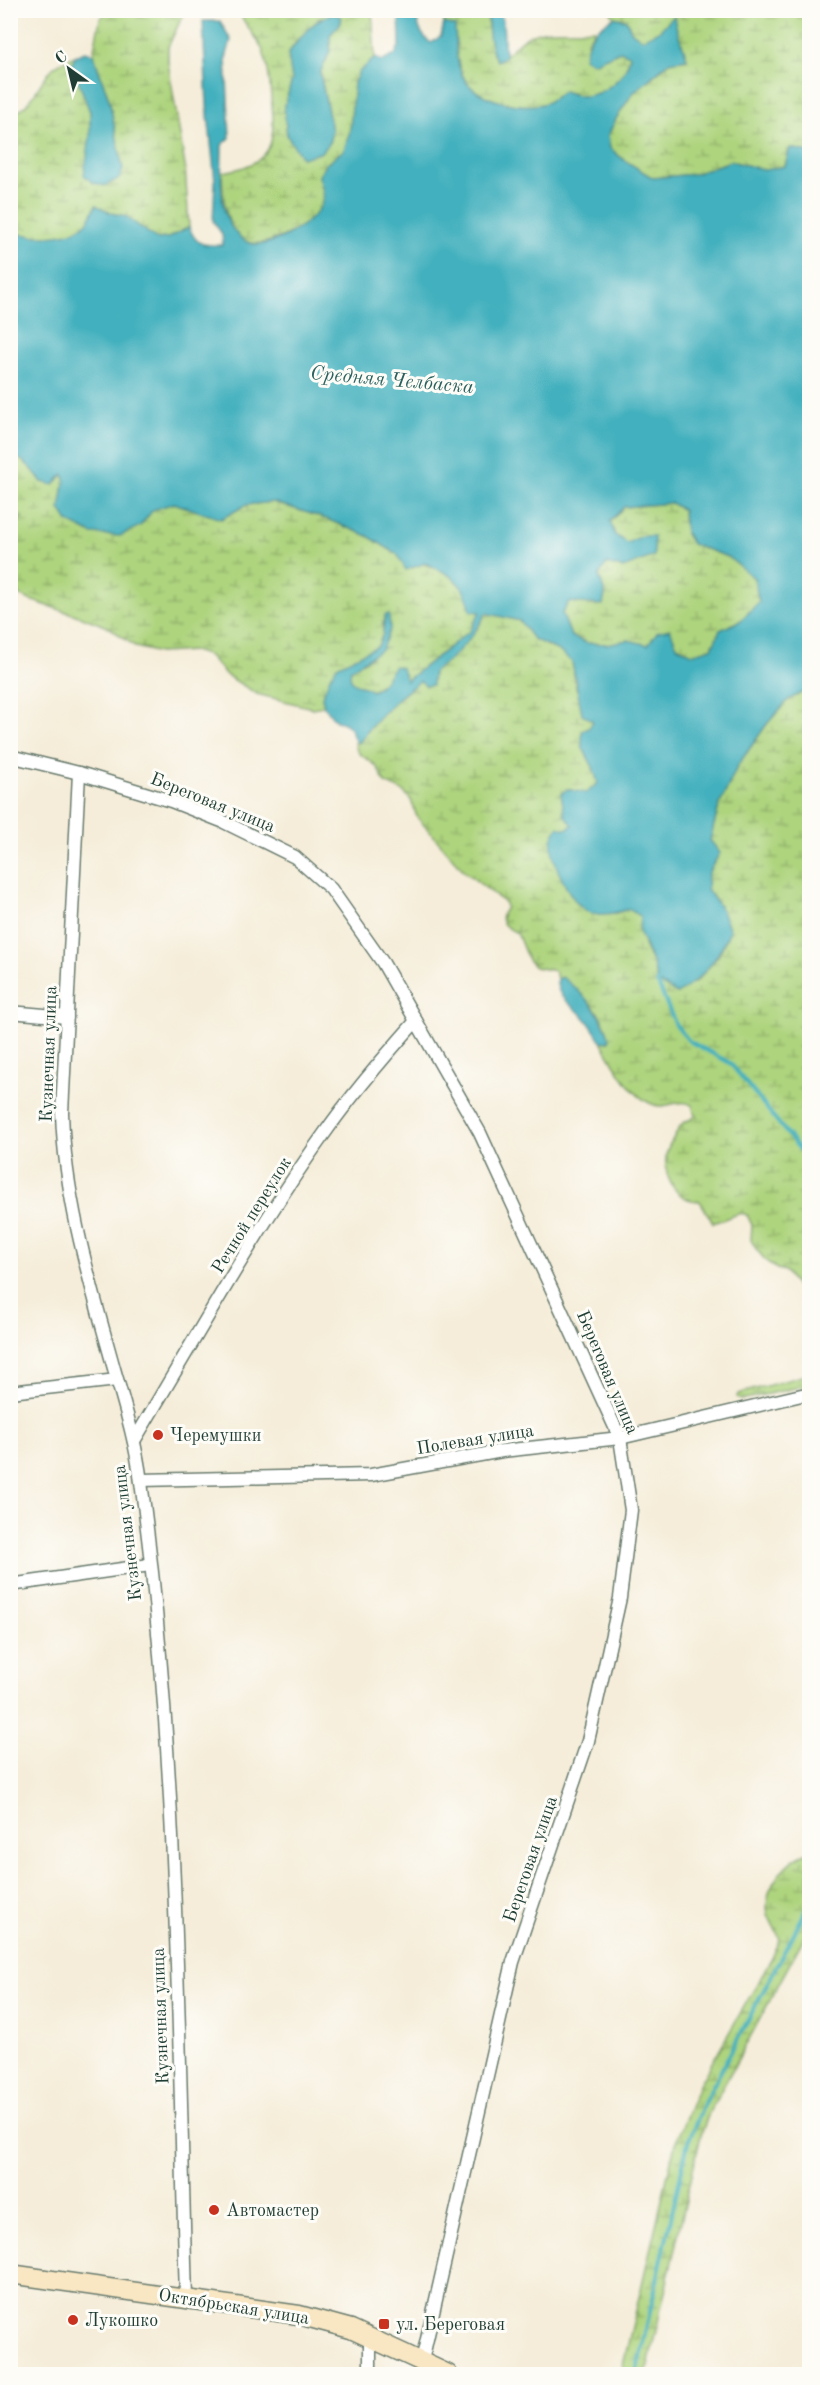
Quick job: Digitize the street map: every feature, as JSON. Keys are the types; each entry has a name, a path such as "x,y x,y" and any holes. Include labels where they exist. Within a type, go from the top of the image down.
{"street":[{"name":"Береговая улица","path":"10,756 79,773 171,801 224,822 296,857 341,902 383,963 496,1165 620,1438 631,1510 620,1598 607,1660 588,1741 513,1962 422,2361"},
{"name":"Кузнечная улица","path":"79,773 63,1113 67,1171 81,1249 134,1441 141,1480 150,1565 166,1738 173,1877 186,2298"},
{"path":"10,1012 67,1017"},
{"name":"Речной переулок","path":"134,1441 261,1230 324,1134 368,1075 416,1021"},
{"path":"10,1392 117,1380"},
{"name":"Полевая улица","path":"141,1480 371,1475 502,1451 620,1438 810,1393"},
{"path":"10,1585 150,1565"},
{"name":"Октябрьская улица","path":"10,2274 186,2298 299,2315 330,2322 370,2337 448,2374"},
{"path":"369,2374 370,2337"}],"green space":[{"path":"108,11 181,11 182,17 168,47 168,62 185,166 189,227 168,238 157,239 125,216 96,206 87,223 72,232 39,236 11,230 10,115 24,107 48,73 59,64 75,56 73,64 90,112 90,137 123,169 109,99 93,54 100,19"},
{"path":"239,11 372,11 375,58 359,72 354,83 350,131 344,150 325,165 319,176 324,196 320,208 310,220 292,232 272,241 256,243 244,241 235,233 229,222 223,191 222,172 252,164 268,149 272,139 273,113 265,56","holes":["320,18 342,18 330,35 330,51 320,73 332,131 328,144 287,136 284,108 292,80 288,54 296,42"]},
{"path":"442,11 486,11 493,55 497,60 534,33 551,30 595,29 587,42 593,63 620,51 630,55 628,63 613,84 598,93 582,96 563,91 546,103 534,105 501,102 480,94 462,75 456,47 455,26 444,23"},
{"path":"610,11 809,11 809,152 790,148 785,166 765,170 731,161 694,174 653,178 624,160 610,148 608,136 617,117 632,94 670,62 687,59 674,17 659,31 642,39 632,32 626,20 614,17"},
{"path":"15,456 30,466 42,482 62,474 65,479 60,509 140,526 153,509 174,503 221,519 246,505 273,502 324,518 368,536 397,554 448,573 467,593 471,610 480,612 470,631 405,681 405,675 392,670 390,677 371,691 352,683 350,676 352,668 367,660 376,651 390,629 388,620 383,623 383,634 378,646 337,666 322,697 324,706 312,708 257,694 226,675 209,656 194,651 159,653 136,647 110,628 11,591 11,526 22,517 11,511 11,459"},
{"path":"671,503 683,510 685,532 692,544 728,557 754,578 759,602 740,621 720,630 712,648 692,654 677,646 648,645 628,640 607,644 587,643 571,636 562,613 569,601 603,604 605,594 599,575 606,564 642,536 627,544 615,535 610,522 624,507"},
{"path":"486,613 520,621 533,639 559,651 572,662 576,688 593,721 582,746 598,783 586,794 567,789 574,825 566,829 612,914 629,909 640,916 644,946 653,964 657,982 696,982 719,955 730,930 721,909 707,889 708,873 719,853 710,840 719,806 738,765 767,724 788,700 809,689 809,1304 785,1271 777,1269 766,1261 757,1250 751,1240 752,1225 747,1215 741,1213 713,1223 700,1201 682,1196 670,1182 666,1163 667,1153 681,1125 695,1116 692,1105 680,1103 660,1106 641,1098 633,1090 601,1041 608,1042 607,1032 599,1014 562,977 557,979 555,971 535,967 528,960 517,933 505,926 501,920 506,908 505,903 465,872 417,817 411,800 403,791 385,783 376,766 357,750 355,741 360,742 380,717 403,695 420,681 431,685 433,672 478,628"},
{"path":"809,1374 809,1385 741,1400 737,1397 738,1394"},
{"path":"809,1852 809,1928 709,2113 701,2135 646,2374 621,2374 675,2144 699,2085 780,1940 768,1914 767,1904 773,1885 792,1861"}],"water":[{"name":"Средняя Челбаска","path":"399,11 418,11 420,29 431,43 441,36 444,23 455,26 459,68 471,87 501,102 534,105 546,103 563,91 582,96 598,93 619,78 625,71 630,55 620,51 593,63 584,58 593,34 614,17 626,20 632,32 642,39 659,31 674,16 687,59 669,62 632,94 608,135 610,148 624,160 653,178 694,174 731,161 765,170 785,166 790,148 809,152 809,689 788,700 767,724 738,765 719,806 710,840 720,853 708,873 707,889 721,909 730,930 709,967 677,994 657,982 653,964 639,931 640,916 629,909 601,914 591,913 584,909 576,902 563,882 554,859 552,838 558,827 566,829 573,825 565,816 561,794 567,789 586,793 598,783 582,746 582,731 589,728 593,721 582,714 572,662 559,651 533,639 520,621 486,613 464,646 433,672 432,685 426,686 420,681 411,688 379,717 359,743 355,741 349,727 336,721 324,706 322,697 330,677 337,666 378,646 383,634 385,615 389,614 390,629 382,649 351,669 350,677 356,684 373,691 382,684 395,666 402,668 406,681 470,631 480,612 471,611 465,593 456,580 425,563 406,570 397,554 368,536 324,518 273,502 246,505 221,519 174,503 153,510 140,526 120,536 92,534 68,522 60,509 65,479 63,474 54,485 42,482 24,461 15,456 11,459 11,230 39,236 62,234 81,227 87,222 96,205 111,213 125,216 157,239 168,238 189,227 195,238 202,244 223,245 222,234 213,221 215,181 207,105 203,21 220,21 231,40 226,58 230,138 222,145 223,205 229,223 236,233 253,244 282,238 303,225 318,210 324,196 319,176 325,165 344,150 350,131 354,83 359,72 375,58 383,61 395,55 400,44","holes":["671,503 683,510 685,532 692,544 728,557 754,578 759,602 740,621 720,630 712,648 692,654 677,646 670,629 657,632 648,645 628,640 607,644 587,643 571,636 562,613 569,602 603,605 605,594 599,575 606,564 623,568 654,556 654,536 642,536 627,543 615,535 610,521 624,507"]},
{"path":"489,11 498,11 503,21 505,57 497,61 489,36"},
{"path":"334,13 342,18 330,35 330,51 320,73 332,131 329,144 320,153 302,158 287,136 284,108 292,80 288,54 314,24"},
{"path":"85,52 93,54 109,99 123,169 120,178 104,186 92,182 84,175 90,137 90,112 72,64 75,56"},
{"path":"562,977 597,1012 607,1030 610,1039 608,1042 601,1041 587,1020 562,996 557,979"}],"waterway":[{"path":"657,982 676,1025 689,1041 730,1063 810,1162"},
{"path":"636,2374 688,2142 706,2099 810,1903"}],"place":[{"name":"Черемушки","path":"158,1435"},
{"name":"Автомастер","path":"214,2210"},
{"name":"Лукошко","path":"73,2320"},
{"name":"ул. Береговая","path":"384,2324"}]}
